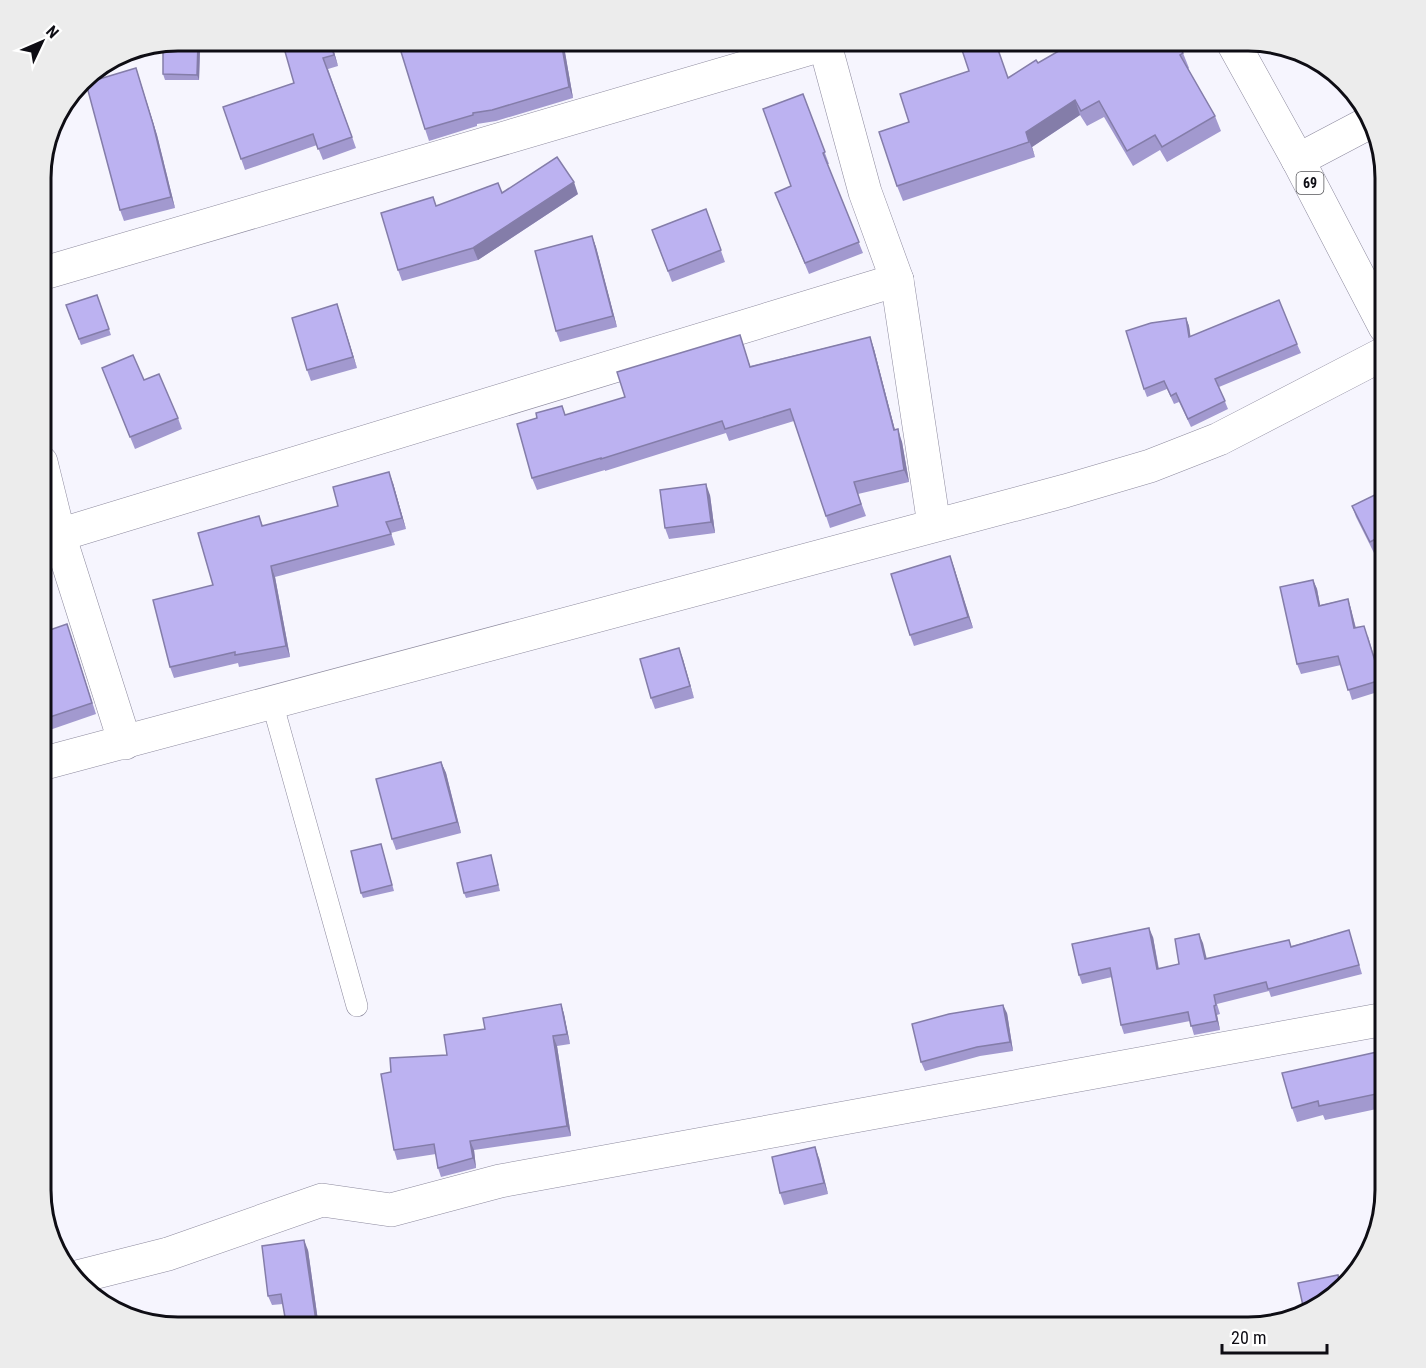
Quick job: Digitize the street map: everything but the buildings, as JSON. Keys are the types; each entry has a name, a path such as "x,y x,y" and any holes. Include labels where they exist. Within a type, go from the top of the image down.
{"street":[{"path":"51,271 795,51"},
{"path":"827,51 865,192 897,280 934,525"},
{"name":"69","path":"1238,51 1375,306"},
{"path":"1298,160 1363,125"},
{"path":"59,535 897,280"},
{"path":"51,762 1065,491 1170,458 1219,439 1375,359"},
{"path":"51,503 59,535 125,743"},
{"path":"83,1275 168,1254 322,1200 391,1210 500,1181 1375,1021"}],"lane":[{"path":"272,702 357,1006"}]}
